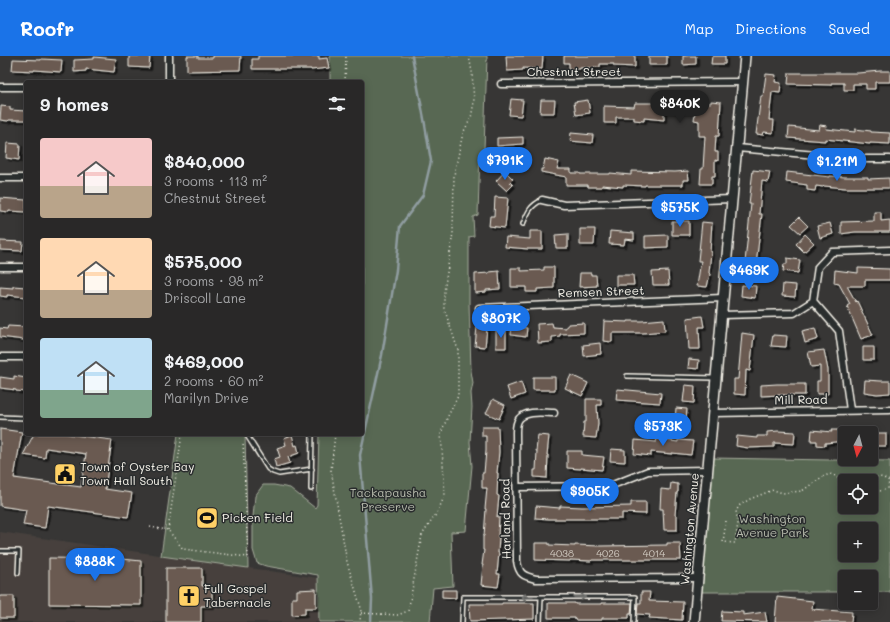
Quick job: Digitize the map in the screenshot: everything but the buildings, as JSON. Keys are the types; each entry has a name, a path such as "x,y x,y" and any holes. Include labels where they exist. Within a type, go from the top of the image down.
{"street":[{"path":"169,56 169,80"},
{"name":"Washington Avenue","path":"694,622 745,56"},
{"name":"Chestnut Street","path":"501,84 743,82"},
{"path":"0,87 24,87"},
{"path":"737,148 862,159 890,159"},
{"path":"0,178 24,178"},
{"path":"542,200 564,205 732,200"},
{"path":"722,315 794,314 813,301 818,267 832,252 890,250"},
{"path":"0,267 24,267"},
{"name":"Remsen Street","path":"479,308 723,298"},
{"path":"813,301 839,331 850,410"},
{"path":"0,357 24,357"},
{"name":"Mill Road","path":"713,413 890,410"},
{"name":"Harland Road","path":"554,413 529,413 523,416 516,425 517,561 519,569 523,574 536,579 698,578"},
{"path":"517,487 610,486 648,471 708,470"}],"lane":[{"path":"523,224 531,207 542,200"},
{"path":"627,376 716,378"},
{"path":"0,417 24,418"},
{"path":"247,436 272,472 279,474 312,469"},
{"path":"311,489 312,436"},
{"path":"0,551 19,552 18,573"},
{"path":"462,622 463,597 635,598 634,622"},
{"path":"540,622 541,597"}],"path":[{"path":"345,80 346,56"},
{"path":"361,613 398,615 408,612 422,535 437,513 445,495 441,433 458,396 458,350 444,308 444,292 453,232 454,175 463,133 471,118 474,102 472,72 469,56"},
{"path":"168,530 182,436"},
{"path":"335,436 331,470 347,562 361,608 360,622"},
{"path":"150,527 168,530 183,549 248,557 243,442"},
{"path":"726,521 723,542 735,543 738,523 736,511 740,505 750,499 773,490 783,493 802,491 822,477 830,474 838,478"},
{"path":"878,477 884,477 889,481 888,488 884,491 878,490"}],"shaded area":[{"path":"0,532 318,578 319,622 0,622"}],"green space":[{"name":"Tackapausha Preserve","path":"330,56 487,56 484,150 480,151 478,215 473,217 474,236 469,237 469,303 471,371 473,383 471,393 472,407 470,442 472,466 466,531 451,532 453,586 433,588 430,622 319,622 318,575 266,566 257,563 253,550 253,517 255,496 263,485 274,485 290,488 315,508 317,505 319,436 364,436 364,80 330,80"},
{"name":"Picken Field","path":"178,436 245,436 248,568 161,556"},
{"name":"Washington Avenue Park","path":"712,458 838,460 838,466 878,466 878,461 890,461 890,592 878,592 878,570 838,570 838,592 698,592"}],"waterway":[{"path":"371,622 372,599 360,455 382,355 396,270 400,226 423,195 431,161 412,56"}],"place":[{"name":"Town of Oyster Bay Town Hall South","path":"65,474"},
{"name":"Picken Field","path":"207,518"},
{"name":"Full Gospel Tabernacle","path":"189,596"}]}
